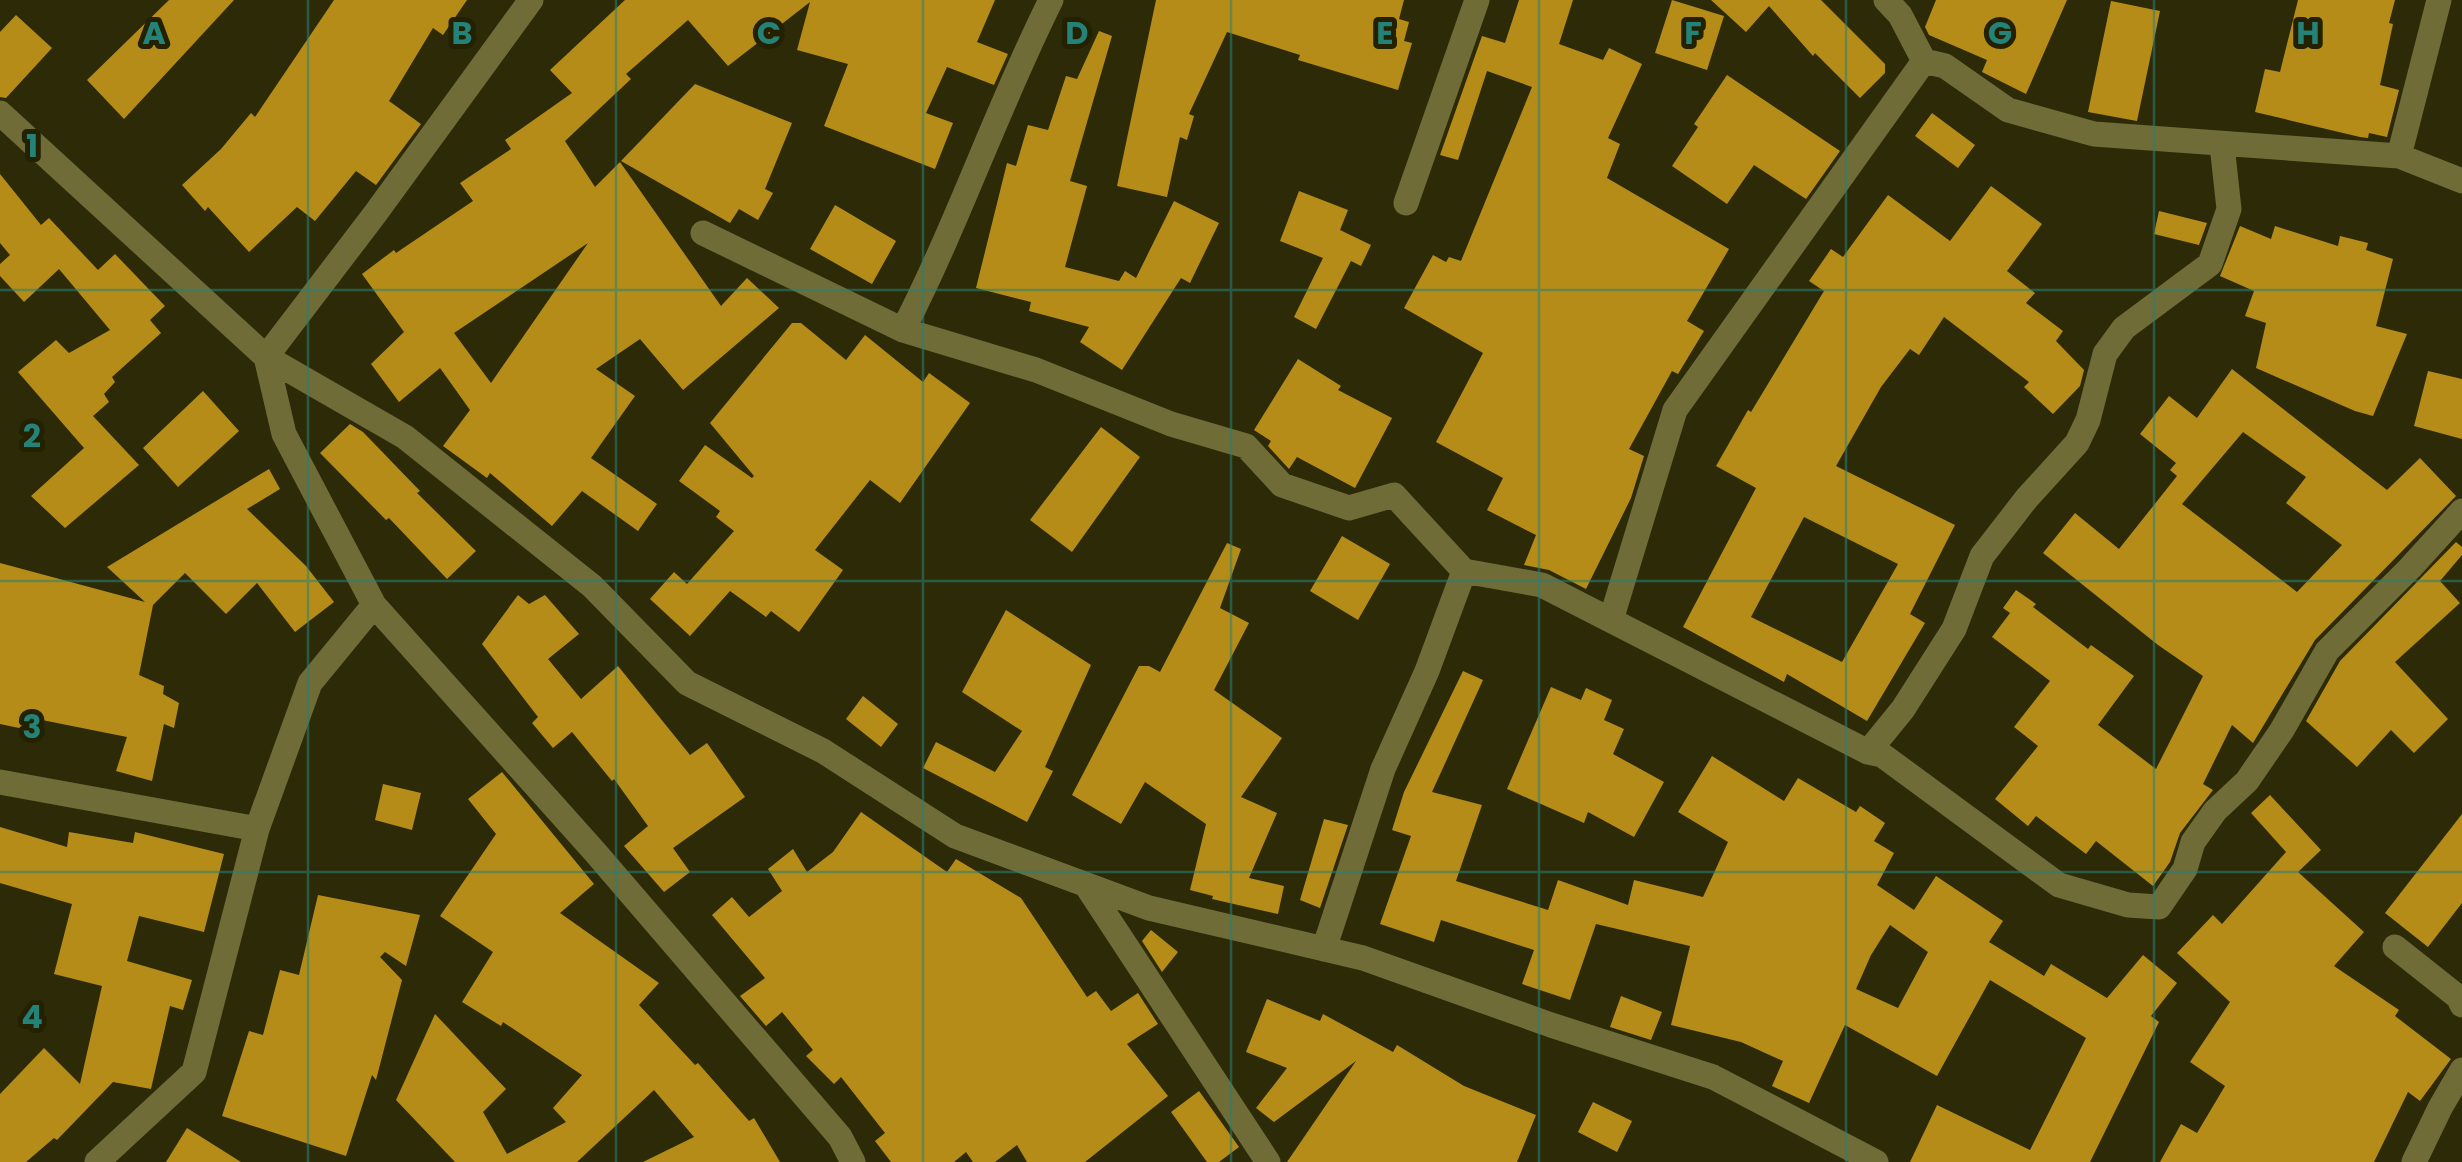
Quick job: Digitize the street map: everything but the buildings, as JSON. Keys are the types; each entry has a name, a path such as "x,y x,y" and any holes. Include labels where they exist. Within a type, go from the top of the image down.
{"street":[{"path":"266,356 531,0"},
{"path":"903,330 935,266 1050,0"},
{"path":"1406,204 1477,0"},
{"path":"1886,0 1900,15 1924,61 1945,66 2008,110 2094,134 2399,156 2462,181"},
{"path":"2399,156 2439,0"},
{"path":"1612,620 1675,410 1924,61"},
{"path":"0,113 266,356 405,437 592,586 688,683 823,751 955,836 1149,908 1362,958 1551,1026 1713,1077 1876,1162"},
{"path":"1868,752 1903,708 1954,629 1982,556 2077,443 2088,420 2104,354 2124,328 2210,264 2229,210 2222,145"},
{"path":"704,233 903,330 1036,370 1171,424 1246,446 1282,485 1349,508 1394,496 1464,571 1542,585 1868,752 1882,755 2059,884 2128,905 2158,907 2186,869 2193,842 2247,780 2273,743 2327,651 2462,511"},
{"path":"266,356 284,434 374,605 595,852 840,1137 852,1162"},
{"path":"1324,949 1383,769 1464,571"},
{"path":"97,1162 194,1072 257,828 310,683 374,605"},
{"path":"0,782 257,828"},
{"path":"1086,885 1268,1162"},
{"path":"2395,947 2462,1004"},
{"path":"2414,1162 2462,1070"}]}
